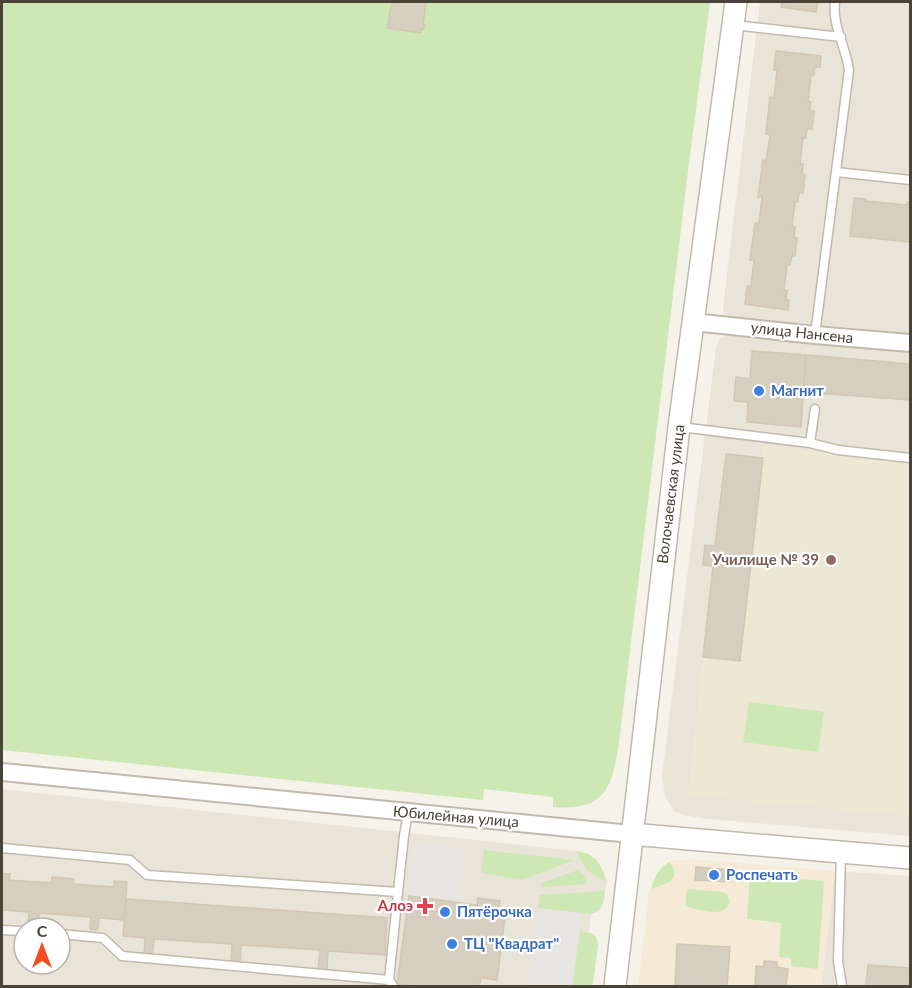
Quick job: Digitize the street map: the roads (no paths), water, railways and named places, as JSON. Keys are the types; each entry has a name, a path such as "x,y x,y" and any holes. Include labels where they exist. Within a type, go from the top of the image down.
{"street":[{"name":"Волочаевская улица","path":"615,987 679,427 736,2"},
{"name":"улица Нансена","path":"693,322 910,343"},
{"name":"Юбилейная улица","path":"2,772 631,834 910,858"}],"lane":[{"path":"815,335 849,70 848,57 835,19 835,2"},
{"path":"733,24 841,37"},
{"path":"836,172 910,180"},
{"path":"810,443 815,409"},
{"path":"679,427 910,458"},
{"path":"72,935 103,938 122,956 391,984 398,892 408,812"},
{"path":"2,848 130,860 147,875 398,892"},
{"path":"841,851 838,961 842,987"}],"place":[{"name":"Магнит","path":"759,391"},
{"name":"Училище № 39","path":"831,560"},
{"name":"Роспечать","path":"714,875"},
{"name":"Алоэ","path":"425,906"},
{"name":"Пятёрочка","path":"445,912"},
{"name":"ТЦ \"Квадрат\"","path":"452,944"}]}
